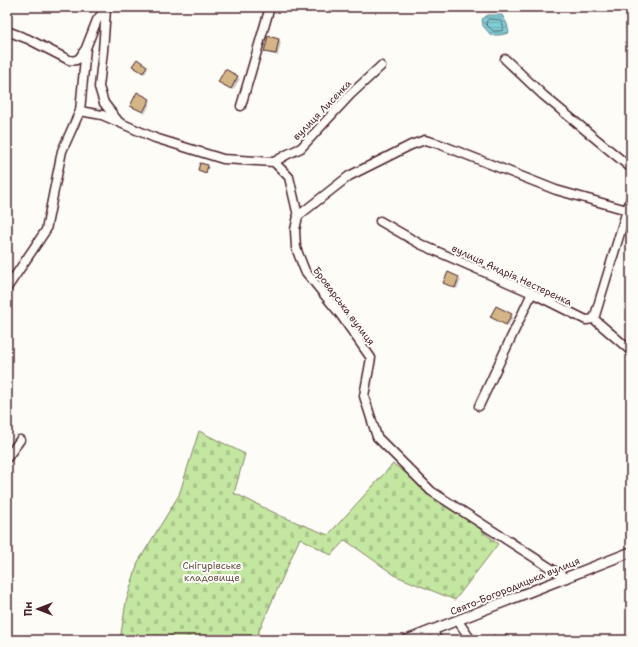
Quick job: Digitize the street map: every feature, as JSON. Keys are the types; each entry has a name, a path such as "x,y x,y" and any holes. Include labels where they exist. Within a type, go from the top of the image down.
{"street":[{"path":"240,106 270,7"},
{"path":"7,31 28,39 69,60 74,61 79,59 86,48 97,20 106,8"},
{"path":"106,8 99,87 104,103 118,122"},
{"path":"7,288 46,230 62,151 80,111 86,48"},
{"path":"505,59 543,95 631,168"},
{"name":"вулиця Лисенка","path":"274,162 301,148 350,95 381,66"},
{"path":"80,111 102,114 155,138 223,159 274,162 288,177 298,216 349,176 411,145 425,140 439,144 556,190 627,210"},
{"path":"594,319 631,198"},
{"name":"Броварська вулиця","path":"298,216 295,230 296,248 305,271 340,314 371,358 364,396 377,437 431,491 566,578"},
{"name":"вулиця Андрія Нестеренка","path":"380,221 420,244 532,293 586,320 594,319 631,351"},
{"path":"479,406 532,293"},
{"path":"7,458 20,440"},
{"name":"Свято-Богородицька вулиця","path":"407,640 631,552"},
{"path":"458,621 471,640"},
{"path":"433,630 437,640"}],"green space":[{"name":"Снігурівське кладовище","path":"199,431 245,454 234,493 281,516 328,535 393,464 448,502 498,544 455,600 396,576 345,540 331,555 300,538 255,640 120,640 126,602 138,562 179,495"}],"water":[{"path":"488,15 502,15 507,24 509,33 491,35 483,26 482,19"}],"building":[{"path":"268,36 279,39 276,54 264,52"},
{"path":"137,59 147,66 143,73 132,66"},
{"path":"225,69 238,76 231,89 218,82"},
{"path":"137,92 150,99 143,112 130,106"},
{"path":"200,163 208,165 206,173 198,170"},
{"path":"448,272 459,277 455,288 443,283"},
{"path":"496,306 512,314 506,325 490,317"},
{"path":"495,635 497,639 507,635 509,640 488,640 487,638"}]}
